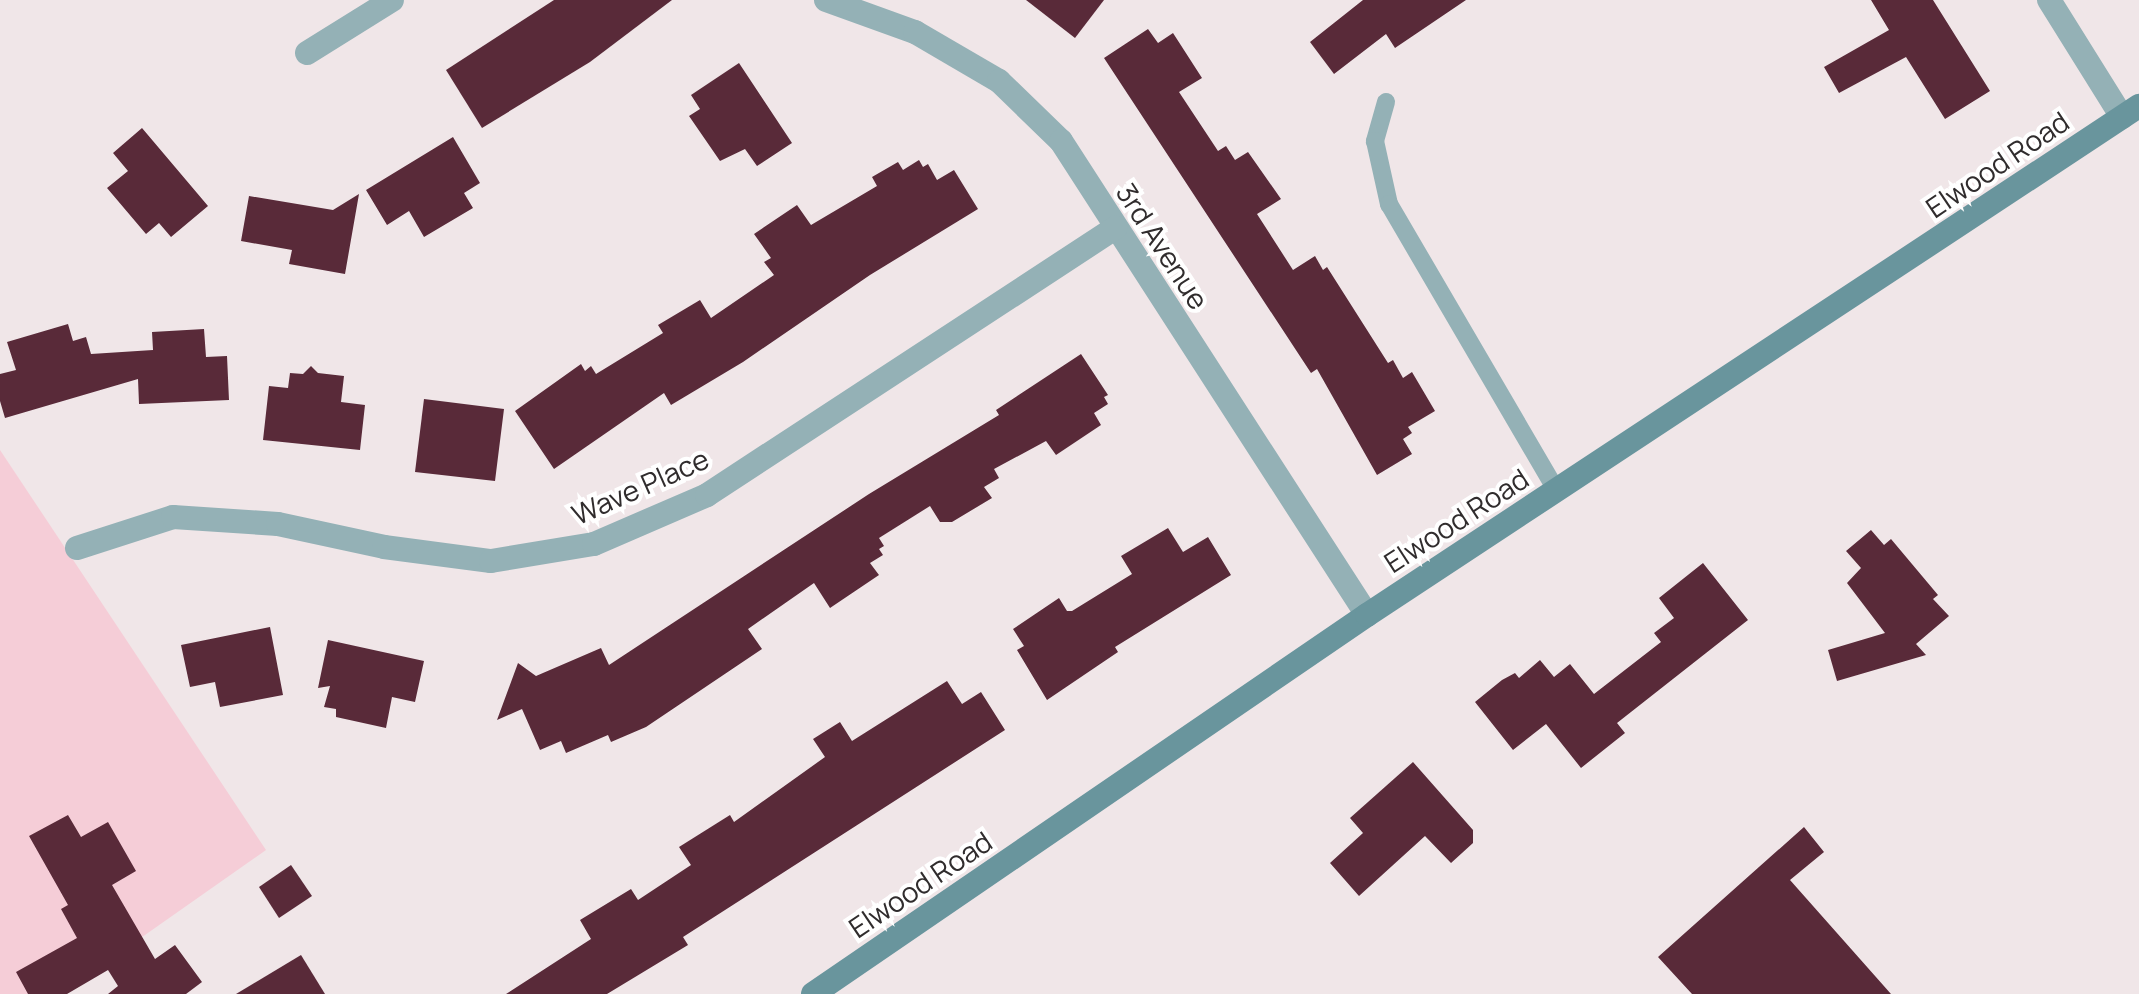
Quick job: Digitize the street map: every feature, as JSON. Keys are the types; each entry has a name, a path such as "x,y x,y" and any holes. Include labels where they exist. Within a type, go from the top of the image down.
{"main road":[{"name":"Elwood Road","path":"813,994 1367,615 2131,111"}],"street":[{"path":"307,53 392,0"},
{"name":"3rd Avenue","path":"826,0 915,32 999,81 1061,141 1367,615"},
{"path":"2049,0 2131,111"},
{"name":"Wave Place","path":"77,548 173,517 278,524 384,547 491,561 594,544 707,495 1115,228"}],"lane":[{"path":"1386,102 1375,141 1389,204 1557,491"}],"shaded area":[{"path":"0,450 266,850 61,994 0,994"}],"building":[{"path":"554,0 672,0 590,62 482,128 446,70"},
{"path":"1026,0 1104,0 1075,38"},
{"path":"1363,0 1466,0 1395,48 1386,34 1334,74 1310,42"},
{"path":"1871,0 1933,0 1990,91 1945,119 1906,57 1839,93 1824,67 1889,30"},
{"path":"1148,29 1158,43 1173,33 1202,78 1179,92 1218,151 1226,146 1235,160 1248,152 1281,199 1257,214 1293,270 1315,256 1323,270 1327,267 1388,363 1393,360 1403,378 1412,372 1435,411 1408,427 1412,433 1403,439 1412,454 1377,475 1317,369 1311,373 1104,58"},
{"path":"739,63 792,143 757,166 745,149 720,161 689,116 700,109 691,95"},
{"path":"142,128 208,206 171,237 159,223 146,234 107,188 128,171 113,153"},
{"path":"453,137 480,183 464,193 473,208 424,237 409,211 387,225 366,190"},
{"path":"919,160 923,167 928,164 937,180 954,170 978,209 870,275 743,362 671,405 664,393 554,469 515,411 581,364 585,371 591,366 596,374 663,333 658,325 700,300 711,318 774,275 764,262 771,258 754,234 797,205 811,225 877,186 872,177 898,162 903,170"},
{"path":"359,194 345,274 289,264 292,250 241,241 249,196 333,210"},
{"path":"68,324 73,341 86,337 91,354 153,350 152,332 204,329 206,357 227,356 229,400 139,404 138,379 5,418 0,401 0,374 16,370 7,342"},
{"path":"1081,354 1108,395 1104,397 1108,404 1094,413 1101,425 1056,455 1046,441 994,469 999,478 984,487 992,498 952,522 940,522 930,506 879,538 884,546 879,549 883,555 870,563 879,575 830,608 814,583 748,629 762,649 646,727 611,742 608,735 566,753 561,741 540,750 522,709 497,720 518,663 536,676 601,648 609,665 869,494 999,415 996,410"},
{"path":"311,366 318,373 344,376 341,402 365,405 360,450 263,440 269,386 288,388 290,373 303,374"},
{"path":"424,399 504,409 495,481 415,472"},
{"path":"1168,528 1183,552 1208,537 1231,575 1115,647 1118,652 1047,700 1017,650 1024,646 1013,629 1059,598 1067,611 1072,611 1132,574 1121,556"},
{"path":"1871,530 1884,545 1891,539 1938,595 1933,599 1949,616 1916,644 1926,655 1837,681 1828,650 1885,633 1847,583 1861,568 1846,551"},
{"path":"1703,563 1748,620 1617,723 1625,733 1581,768 1546,724 1513,750 1475,702 1502,680 1515,673 1519,678 1540,660 1554,677 1570,664 1594,694 1661,642 1654,633 1674,618 1659,598"},
{"path":"270,627 283,695 220,707 215,682 190,687 181,645"},
{"path":"328,640 424,661 415,702 392,697 386,728 336,717 336,709 324,707 330,686 318,688"},
{"path":"947,681 962,704 981,692 1005,730 683,937 688,945 607,994 506,994 591,939 580,920 631,889 638,900 691,865 679,847 730,815 734,822 825,757 813,739 840,722 852,741"},
{"path":"1413,762 1473,830 1473,843 1451,863 1425,836 1359,896 1330,863 1363,833 1350,818"},
{"path":"68,815 81,837 108,822 136,871 112,885 155,959 175,945 202,982 186,994 108,994 118,986 108,970 67,994 28,994 16,972 77,938 61,909 68,905 29,836"},
{"path":"1804,827 1824,852 1790,880 1891,994 1692,994 1658,957"},
{"path":"291,865 312,896 279,918 259,887"},
{"path":"301,955 325,994 236,994"}]}
